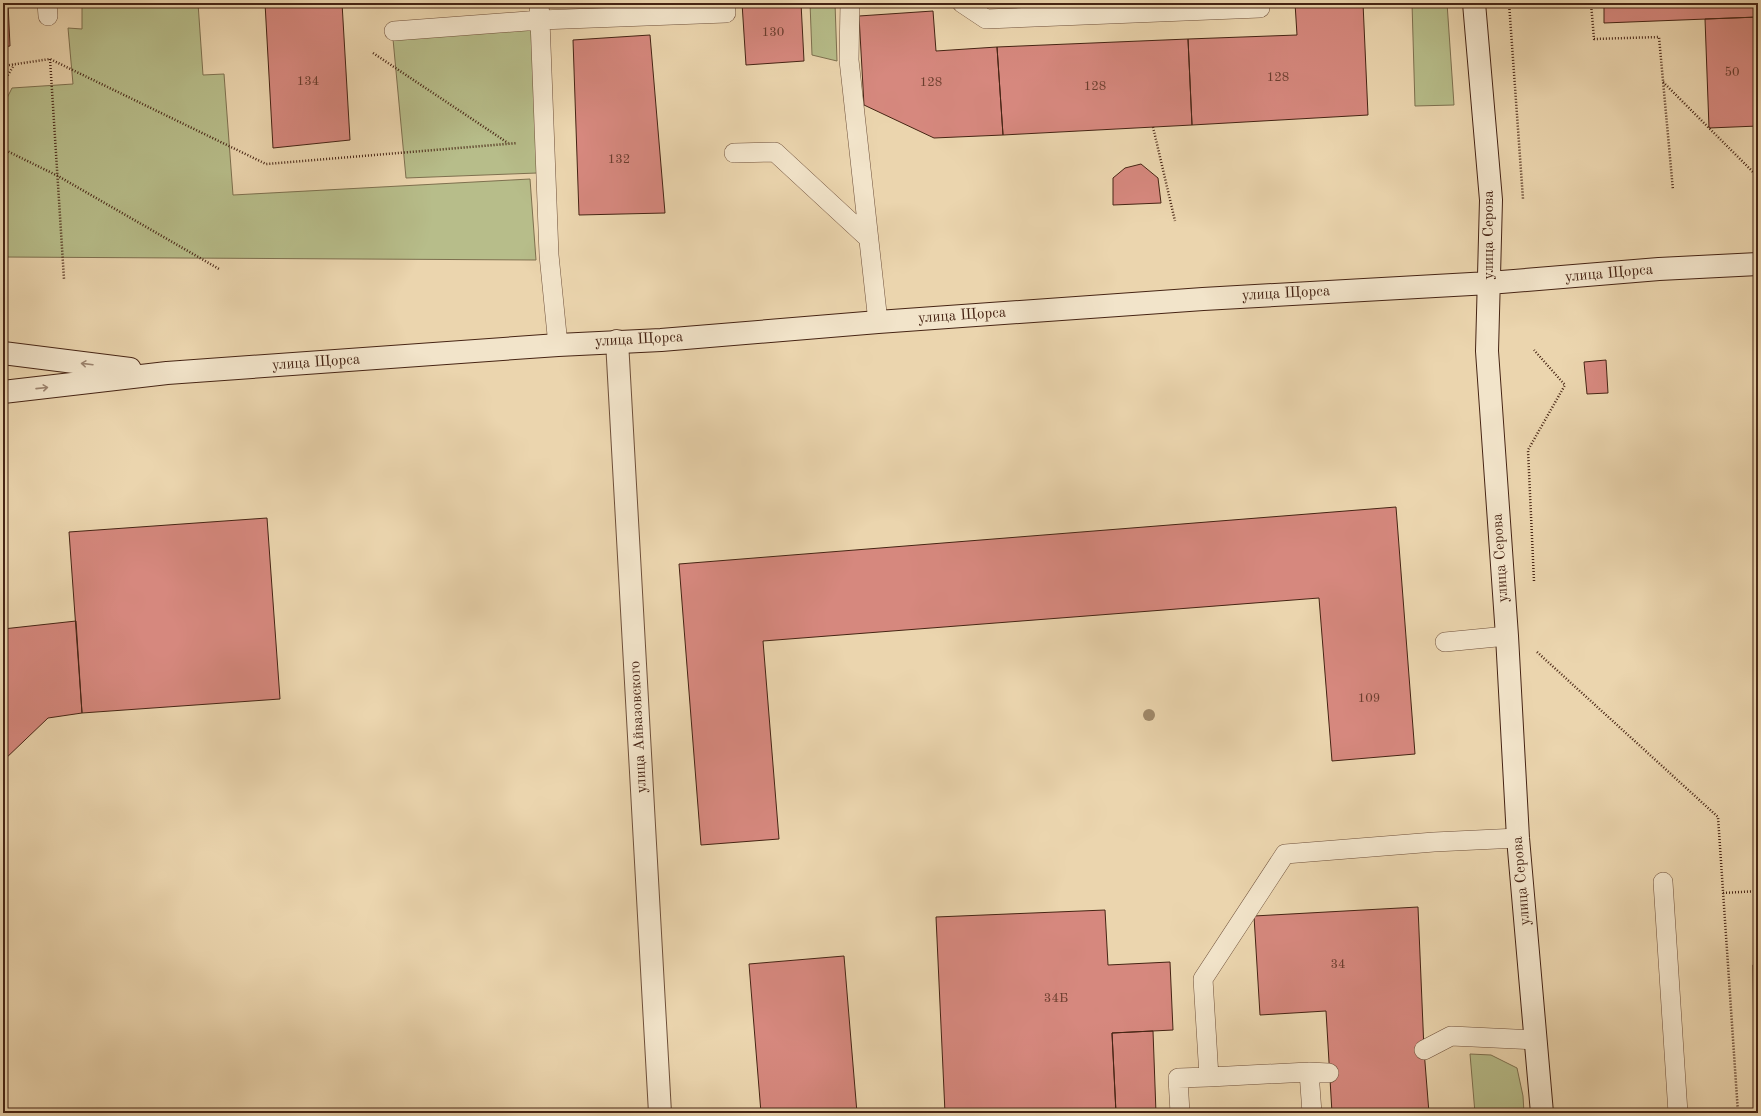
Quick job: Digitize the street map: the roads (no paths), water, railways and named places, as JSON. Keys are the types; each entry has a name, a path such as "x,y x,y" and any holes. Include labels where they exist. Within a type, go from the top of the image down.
{"main road":[{"name":"улица Серова","path":"1474,3 1491,200 1487,351 1507,636 1518,838 1542,1113"},
{"name":"улица Щорса","path":"3,392 167,373 558,345 661,340 878,322 1204,299 1489,283 1659,269 1758,264"},
{"name":"улица Айвазовского","path":"617,342 660,1113"},
{"name":"улица Щорса","path":"3,353 167,373"}],"lane":[{"path":"394,31 540,12 726,13 725,3"},
{"path":"850,3 848,60 878,322"},
{"path":"962,3 986,20 1260,8 1260,3"},
{"path":"540,12 549,256 558,345"},
{"path":"734,153 775,152 868,238"},
{"path":"1445,642 1507,636"},
{"path":"1209,1077 1203,980 1285,854 1434,842 1518,838"},
{"path":"1663,882 1678,1113"},
{"path":"1424,1050 1450,1036 1535,1040"},
{"path":"1309,1072 1312,1113"},
{"path":"1180,1113 1178,1078 1309,1072 1329,1073"}]}
